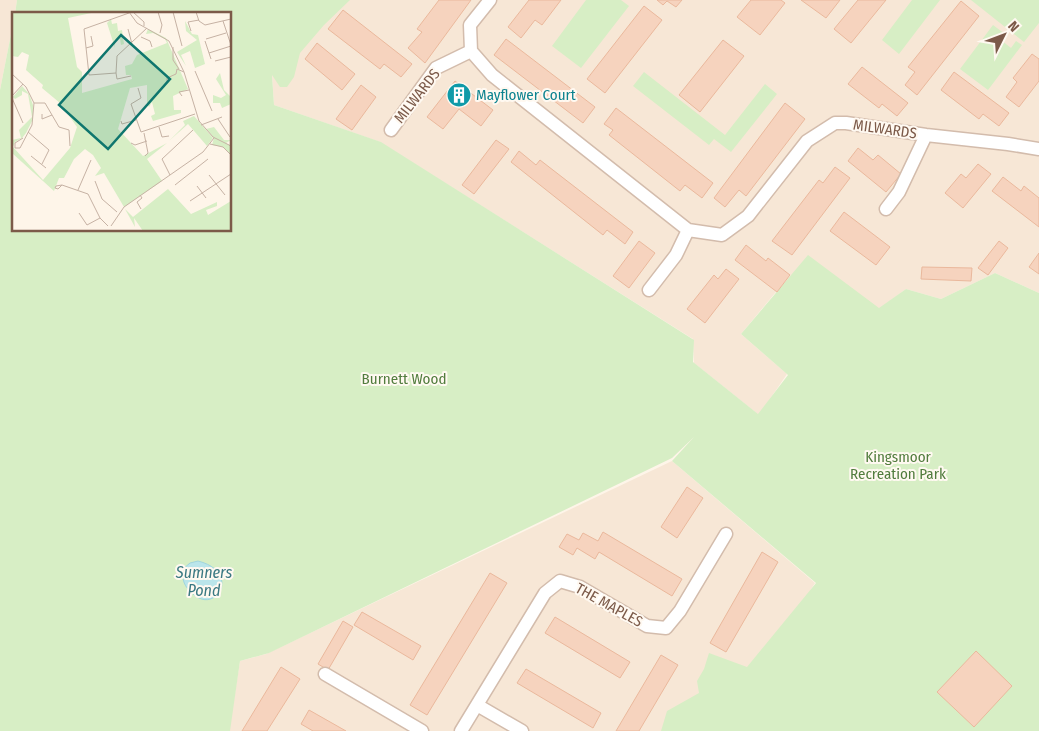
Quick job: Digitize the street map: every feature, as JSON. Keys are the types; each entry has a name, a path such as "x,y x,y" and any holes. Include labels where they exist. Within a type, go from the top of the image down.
{"street":[{"path":"490,0 470,25 472,51 492,74 688,230 676,255 649,290"},
{"name":"MILWARDS","path":"391,130 436,68 472,51"},
{"name":"MILWARDS","path":"688,230 722,235 748,216 807,141 835,123 1039,149"},
{"path":"886,209 899,192 926,135"},
{"name":"THE MAPLES","path":"460,731 544,593 560,581 580,587 647,626 666,628 680,611 726,534"},
{"path":"325,674 422,731"},
{"path":"477,705 522,731"}],"shaded area":[{"path":"0,0 17,0 15,12 12,12 12,29 0,90"},
{"path":"334,0 1039,0 1039,293 995,273 941,299 906,289 879,309 790,275 741,334 787,374 759,415 694,363 693,339 380,142 274,105 272,74"},
{"path":"672,461 815,583 721,731 229,731 240,661 266,654"}],"green space":[{"path":"17,0 350,0 324,25 300,53 294,77 287,87 280,87 272,75 274,105 381,142 694,340 693,362 758,414 788,375 741,334 808,255 879,308 906,289 941,299 995,273 1039,293 1039,731 661,731 667,711 699,693 697,681 704,669 709,653 747,667 816,583 672,461 694,437 672,458 269,653 240,661 230,731 0,731 0,90 12,29 12,231 231,231 231,12 15,12"},
{"path":"586,0 621,0 629,6 581,68 552,46"},
{"path":"912,0 940,0 899,54 882,40"},
{"path":"971,0 1039,0 1039,23 1024,42"},
{"path":"993,25 1005,34 1001,40 1011,48 1016,41 1022,45 988,90 960,69"},
{"path":"644,72 725,135 765,84 777,94 731,152 714,139 709,145 633,86"}],"water":[{"name":"Sumners Pond","path":"198,561 211,566 219,574 222,582 221,590 210,599 202,599 193,594 183,580 183,569 190,563"}],"building":[{"path":"439,0 471,0 425,63 408,48 422,32 417,29"},
{"path":"529,0 561,0 542,25 535,20 521,38 508,27"},
{"path":"657,0 682,0 676,7 667,1 663,5"},
{"path":"751,0 781,0 785,3 760,35 737,17"},
{"path":"801,0 840,0 826,18"},
{"path":"858,0 886,0 851,43 834,29"},
{"path":"961,1 979,16 917,95 905,85 915,72 908,67"},
{"path":"644,6 662,20 605,93 587,79"},
{"path":"343,10 412,64 401,77 384,64 380,69 328,29"},
{"path":"506,39 595,107 583,123 494,55"},
{"path":"723,40 744,56 700,112 679,95"},
{"path":"317,43 355,74 342,90 305,59"},
{"path":"1032,54 1039,59 1039,81 1019,107 1006,97 1017,82 1013,78"},
{"path":"862,67 908,103 897,116 882,104 879,108 848,84"},
{"path":"954,72 1009,113 999,126 983,114 979,119 941,90"},
{"name":"Mayflower Court","path":"455,81 493,110 481,126 459,109 443,129 427,117"},
{"path":"361,85 376,97 352,130 336,119"},
{"path":"785,103 805,119 746,196 739,190 725,207 714,198"},
{"path":"616,108 713,183 702,198 685,185 680,191 609,135 613,130 604,124"},
{"path":"496,140 509,149 474,194 462,185"},
{"path":"858,148 873,160 878,155 901,174 886,192 848,161"},
{"path":"519,151 536,165 540,160 633,232 625,244 607,230 603,235 511,162"},
{"path":"978,164 991,174 963,208 945,193 961,174 966,178"},
{"path":"835,167 850,178 792,255 772,241 819,180 823,183"},
{"path":"1003,177 1021,191 1024,186 1039,198 1039,227 992,191"},
{"path":"844,212 890,247 876,265 830,231"},
{"path":"639,241 655,253 629,288 613,276"},
{"path":"999,241 1008,248 988,275 978,268"},
{"path":"746,245 766,261 768,258 790,275 777,292 735,260"},
{"path":"1039,253 1039,274 1029,267"},
{"path":"922,267 972,268 971,281 921,279"},
{"path":"726,269 739,279 705,323 687,309 714,275 718,279"},
{"path":"687,487 703,498 677,538 661,527"},
{"path":"603,532 682,579 672,596 599,552 595,559 577,548 573,555 559,547 567,534 579,540 583,533 598,541"},
{"path":"762,552 778,562 726,652 710,643"},
{"path":"490,573 507,583 427,715 410,705"},
{"path":"362,612 421,646 413,660 354,625"},
{"path":"555,617 630,662 620,678 545,633"},
{"path":"343,621 353,627 328,670 318,664"},
{"path":"976,651 1012,686 974,727 937,692"},
{"path":"661,655 678,665 639,731 616,731"},
{"path":"281,667 300,679 267,731 242,731"},
{"path":"526,669 601,713 593,728 517,683"},
{"path":"309,710 346,731 313,731 301,724"}],"place":[{"name":"Mayflower Court","path":"459,95"}],"park label":[{"name":"Burnett Wood","path":"404,379"},
{"name":"Kingsmoor Recreation Park","path":"898,466"}]}
